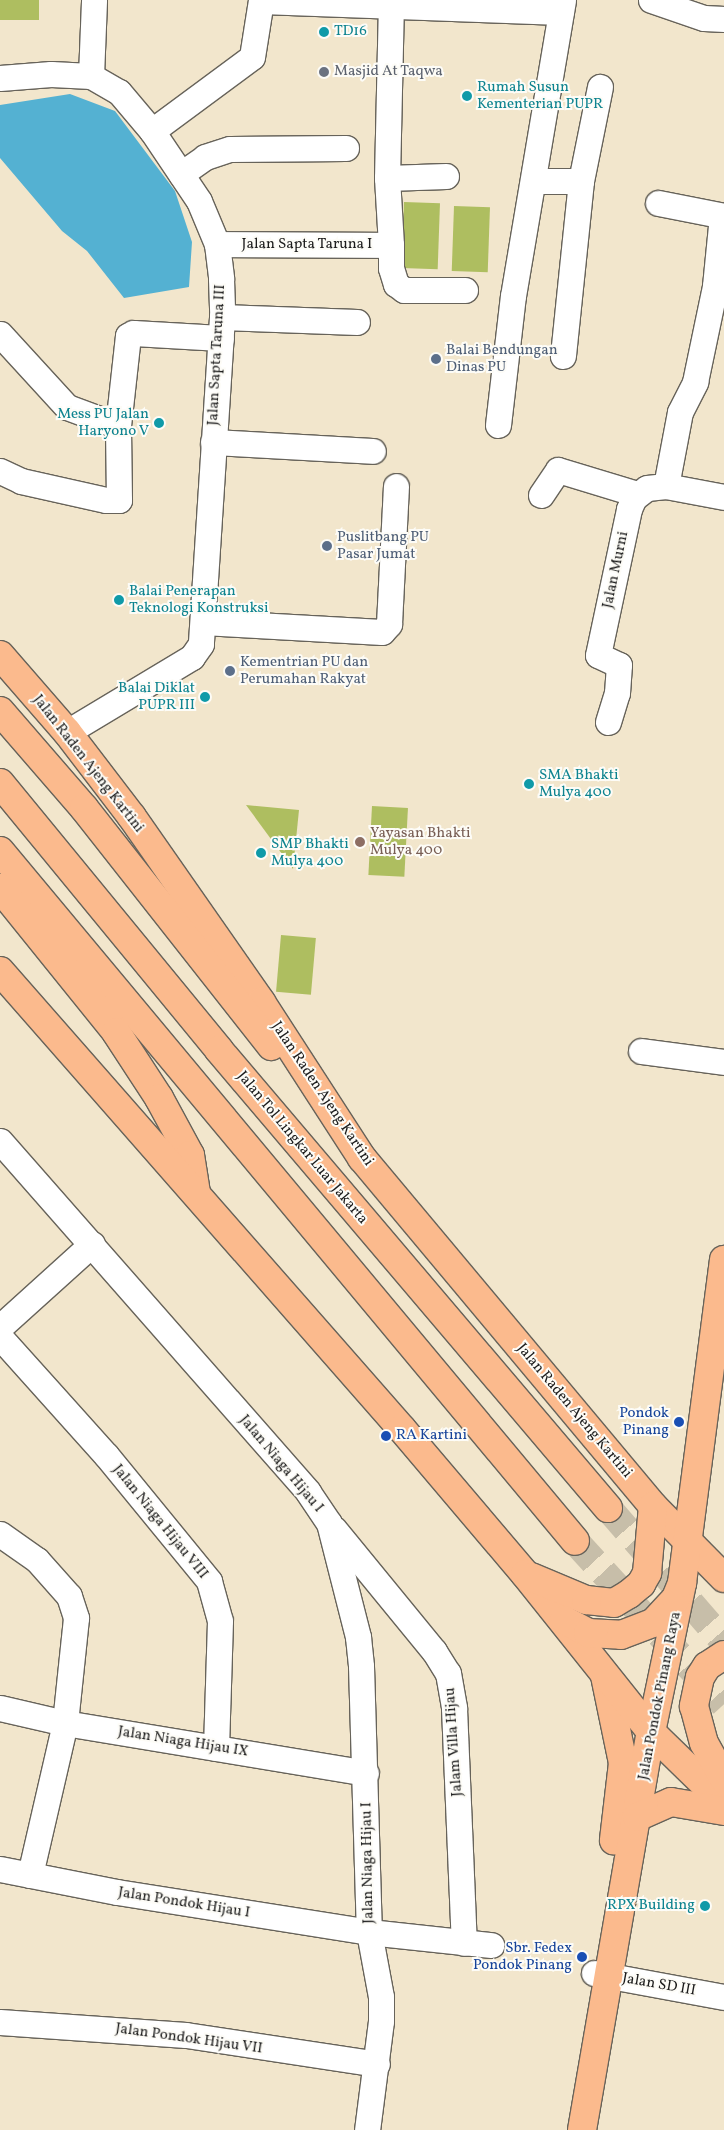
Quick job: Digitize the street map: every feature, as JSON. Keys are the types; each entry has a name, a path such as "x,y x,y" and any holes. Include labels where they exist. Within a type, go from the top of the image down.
{"main road":[{"name":"Jalan Raden Ajeng Kartini","path":"0,655 67,732 132,817 261,1002 312,1084 362,1158 653,1506 724,1578"},
{"path":"0,711 84,808 280,1059 312,1084"},
{"name":"Jalan Tol Lingkar Luar Jakarta","path":"0,783 219,1050 608,1508"},
{"path":"0,851 575,1541"},
{"path":"0,888 116,1032 159,1098 190,1155 196,1192"},
{"path":"0,971 196,1192 525,1574 651,1732 724,1803"},
{"name":"Jalan Pondok Pinang Raya","path":"609,1922 636,1817 651,1732 682,1583 686,1538 724,1260"},
{"path":"525,1574 586,1600 614,1603 641,1584 647,1573 653,1506"},
{"path":"559,1616 588,1633 622,1636 653,1623 676,1598 682,1583"},
{"path":"724,1655 707,1666 700,1677 694,1706 704,1744 724,1779"},
{"name":"Jalan Pondok Pinang Raya","path":"582,2130 609,1922 623,1763 605,1676"},
{"path":"636,1817 671,1802 724,1812"},
{"name":"Jalan Pondok Pinang Raya","path":"568,2130 601,1975"}],"street":[{"path":"91,76 94,0"},
{"path":"152,131 252,57 261,0 391,5 562,6 534,181 513,296 498,424"},
{"path":"651,0 704,18 724,19"},
{"name":"Jalan Sapta Taruna I","path":"216,244 391,246 387,178 391,5"},
{"name":"Jalan Sapta Taruna III","path":"0,78 51,74 91,76 119,92 152,131 198,200 216,244 221,327 201,644 192,657 67,732"},
{"path":"563,356 581,181 600,86"},
{"path":"181,174 205,157 230,149 346,148"},
{"path":"387,178 446,176"},
{"path":"534,181 581,181"},
{"path":"658,203 723,216 716,286 695,382 680,412 666,486"},
{"path":"391,246 391,268 396,284 404,290 465,290"},
{"path":"0,471 21,481 106,500 118,500 118,426 130,334 221,327 358,322"},
{"path":"0,334 67,407 118,426"},
{"name":"Jalan Sapta Taruna III","path":"213,442 373,451"},
{"path":"541,495 558,470 637,494 647,488 666,486 724,497"},
{"path":"203,622 382,632 389,624 396,486"},
{"name":"Jalan Murni","path":"608,722 617,693 619,665 598,655 629,509 637,494"},
{"path":"642,1051 724,1062"},
{"name":"Jalan Niaga Hijau I","path":"0,1140 308,1492 329,1523 358,1637 366,1773 369,1932 381,1997 376,2064 367,2130"},
{"path":"0,1327 92,1244"},
{"name":"Jalan Niaga Hijau VIII","path":"0,1336 106,1455 209,1581 217,1600 220,1621 216,1748"},
{"name":"Jalam Villa Hijau","path":"329,1523 434,1651 448,1673 454,1708 464,1943"},
{"path":"0,1534 37,1560 74,1604 74,1659 64,1722 30,1875"},
{"name":"Jalan Niaga Hijau IX","path":"0,1708 64,1722 366,1773"},
{"name":"Jalan Pondok Hijau I","path":"0,1869 117,1892 369,1932"},
{"path":"369,1932 491,1945"},
{"name":"Jalan SD III","path":"601,1975 724,1997"},
{"name":"Jalan Pondok Hijau VII","path":"0,2022 186,2035 376,2064"}],"green space":[{"path":"0,0 39,0 39,20 0,20"},
{"path":"404,202 440,203 438,269 402,268"},
{"path":"454,206 490,207 488,272 452,271"},
{"path":"246,805 299,810 293,869"},
{"path":"372,806 408,808 404,877 368,875"},
{"path":"281,935 316,938 311,995 276,992"}],"water":[{"path":"70,94 115,111 175,191 192,242 189,287 124,298 87,251 62,231 0,158 0,105"}],"tunnel":[{"path":"608,1508 724,1642"},
{"path":"575,1541 724,1704"}],"place":[{"name":"TD16","path":"324,32"},
{"name":"Masjid At Taqwa","path":"324,72"},
{"name":"Rumah Susun Kementerian PUPR","path":"467,96"},
{"name":"Balai Bendungan Dinas PU","path":"436,359"},
{"name":"Mess PU Jalan Haryono V","path":"159,423"},
{"name":"Puslitbang PU Pasar Jumat","path":"327,546"},
{"name":"Balai Penerapan Teknologi Konstruksi","path":"119,600"},
{"name":"Kementrian PU dan Perumahan Rakyat","path":"230,671"},
{"name":"Balai Diklat PUPR III","path":"205,697"},
{"name":"SMA Bhakti Mulya 400","path":"529,784"},
{"name":"Yayasan Bhakti Mulya 400","path":"360,842"},
{"name":"SMP Bhakti Mulya 400","path":"261,853"},
{"name":"Pondok Pinang","path":"679,1422"},
{"name":"RA Kartini","path":"386,1436"},
{"name":"RPX Building","path":"705,1906"},
{"name":"Sbr. Fedex Pondok Pinang","path":"582,1957"}]}
